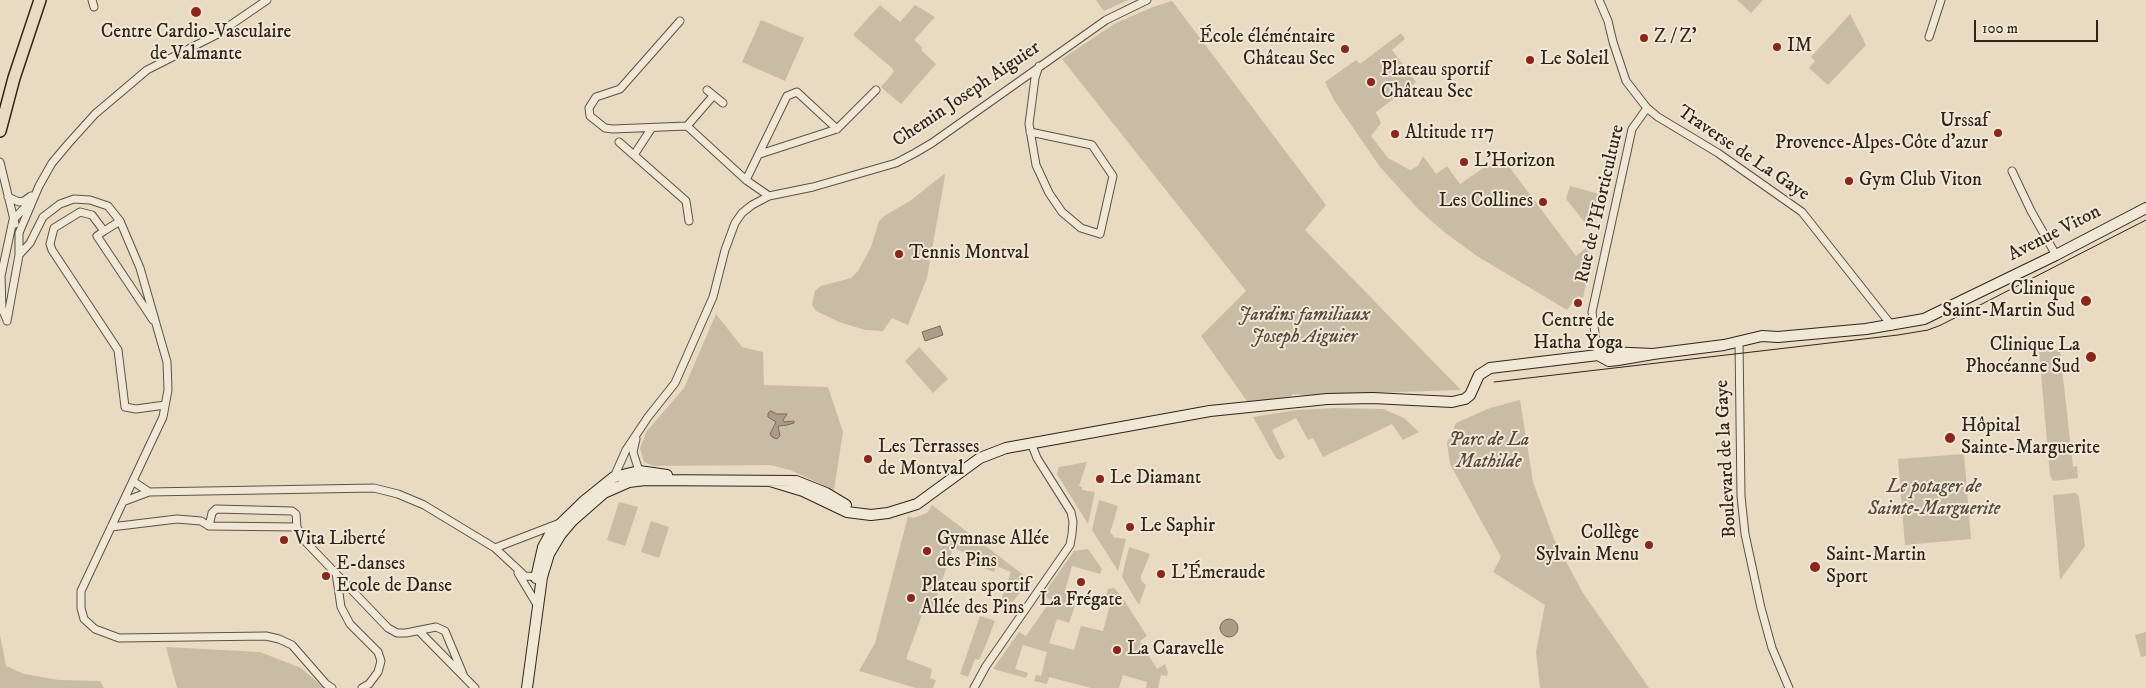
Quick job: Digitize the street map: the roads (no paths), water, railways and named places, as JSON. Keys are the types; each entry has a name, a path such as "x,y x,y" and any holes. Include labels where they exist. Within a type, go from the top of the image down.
{"main road":[{"path":"1,125 27,36 40,0"}],"street":[{"path":"19,237 34,197 52,163 95,114 147,70 216,35 267,0"},
{"name":"Chemin Joseph Aiguier","path":"614,477 626,450 639,429 670,390 679,374 713,297 725,250 735,223 742,213 769,196 813,187 896,163 932,143 1106,20 1147,0"},
{"path":"1599,0 1608,21 1626,81 1647,108"},
{"path":"1929,37 1941,0"},
{"path":"680,21 620,89 596,98 590,108 590,116 604,128 651,129 687,126 713,96"},
{"path":"1030,132 1092,145 1113,176 1100,234 1081,228 1062,212 1049,193 1036,164 1030,132 1029,124 1035,78 1039,66"},
{"path":"707,90 723,103"},
{"path":"760,154 837,129 876,90"},
{"path":"746,180 787,96 798,92 837,129"},
{"name":"Rue de l'Horticulture","path":"1598,355 1592,312 1632,129 1647,108"},
{"name":"Traverse de La Gaye","path":"1647,108 1658,117 1718,153 1802,212 1892,326"},
{"path":"687,126 746,180 769,196"},
{"path":"634,155 651,129"},
{"path":"619,142 686,201 689,221"},
{"path":"0,162 19,237 19,255 11,296 4,310"},
{"path":"2012,171 2031,211 2056,255"},
{"path":"8,197 14,201 24,201 39,186"},
{"path":"7,321 0,294 1,276 14,220 34,197"},
{"path":"19,255 40,222 49,211 60,204 74,199 99,202 108,206 120,221 140,268 167,362 168,390 163,417 82,591 81,608 84,619 90,626 119,638 266,636 279,639 292,645 326,684 332,688"},
{"name":"Avenue Viton","path":"1032,443 1210,411 1327,399 1373,398 1452,402 1465,400 1470,395 1479,375 1490,368 1598,355 1609,361 1739,342 1770,342 1778,337 1892,326 1924,319 2056,255 2146,208"},
{"path":"104,231 92,214 80,212 54,228 51,236 52,250 118,350 126,407 136,409 166,405"},
{"path":"120,221 97,236 156,322"},
{"path":"19,237 34,233"},
{"path":"1,276 14,280"},
{"path":"0,294 11,296"},
{"name":"Boulevard de la Gaye","path":"1739,342 1741,496 1745,534 1772,648 1789,688"},
{"name":"Chemin Joseph Aiguier","path":"639,429 632,452 639,471"},
{"path":"614,477 631,481 690,479 770,481 803,491 847,512 878,515 917,504 988,454 1032,443 1037,458 1071,512 1073,522 1070,545 986,666 974,688"},
{"path":"495,548 546,532 561,522 614,477 639,471 690,479"},
{"path":"539,577 561,534 604,493 631,481 639,471"},
{"path":"134,482 150,492"},
{"path":"124,501 150,492 374,488 398,494 424,505 495,548 525,576 539,577"},
{"path":"209,526 212,513 216,510 292,511 296,514 297,528 302,538 388,628 397,633 436,627 445,632 463,674"},
{"path":"111,528 177,519 201,521 209,526 297,528"},
{"path":"546,532 552,549"},
{"path":"527,688 539,577 546,532"},
{"path":"514,566 536,608"},
{"path":"336,573 341,607 350,624 378,652 381,661 378,672 362,688"},
{"path":"419,631 475,688"}],"tram line":[{"path":"1494,382 1928,330 2146,220"}],"place":[{"name":"Centre Cardio-Vasculaire de Valmante","path":"196,12"},
{"name":"Z / Z'","path":"1644,38"},
{"name":"IM","path":"1777,47"},
{"name":"École éléméntaire Château Sec","path":"1345,49"},
{"name":"Le Soleil","path":"1530,60"},
{"name":"Plateau sportif Château Sec","path":"1371,82"},
{"name":"Urssaf Provence-Alpes-Côte d'azur","path":"1998,133"},
{"name":"Altitude 117","path":"1395,134"},
{"name":"L'Horizon","path":"1464,162"},
{"name":"Gym Club Viton","path":"1849,181"},
{"name":"Les Collines","path":"1543,202"},
{"name":"Tennis Montval","path":"899,254"},
{"name":"Clinique Saint-Martin Sud","path":"2086,301"},
{"name":"Centre de Hatha Yoga","path":"1578,303"},
{"name":"Clinique La Phocéanne Sud","path":"2091,357"},
{"name":"Hôpital Sainte-Marguerite","path":"1950,438"},
{"name":"Les Terrasses de Montval","path":"868,459"},
{"name":"Le Diamant","path":"1100,479"},
{"name":"Le Saphir","path":"1130,527"},
{"name":"Vita Liberté","path":"284,540"},
{"name":"Collège Sylvain Menu","path":"1649,545"},
{"name":"Gymnase Allée des Pins","path":"927,551"},
{"name":"Saint-Martin Sport","path":"1815,567"},
{"name":"L'Émeraude","path":"1161,574"},
{"name":"E-danses Ecole de Danse","path":"326,576"},
{"name":"La Frégate","path":"1081,582"},
{"name":"Plateau sportif Allée des Pins","path":"911,598"},
{"name":"La Caravelle","path":"1117,650"}],"park label":[{"name":"Jardins familiaux Joseph Aiguier","path":"1304,327"},
{"name":"Parc de La Mathilde","path":"1489,452"},
{"name":"Le potager de Sainte-Marguerite","path":"1934,499"}]}
